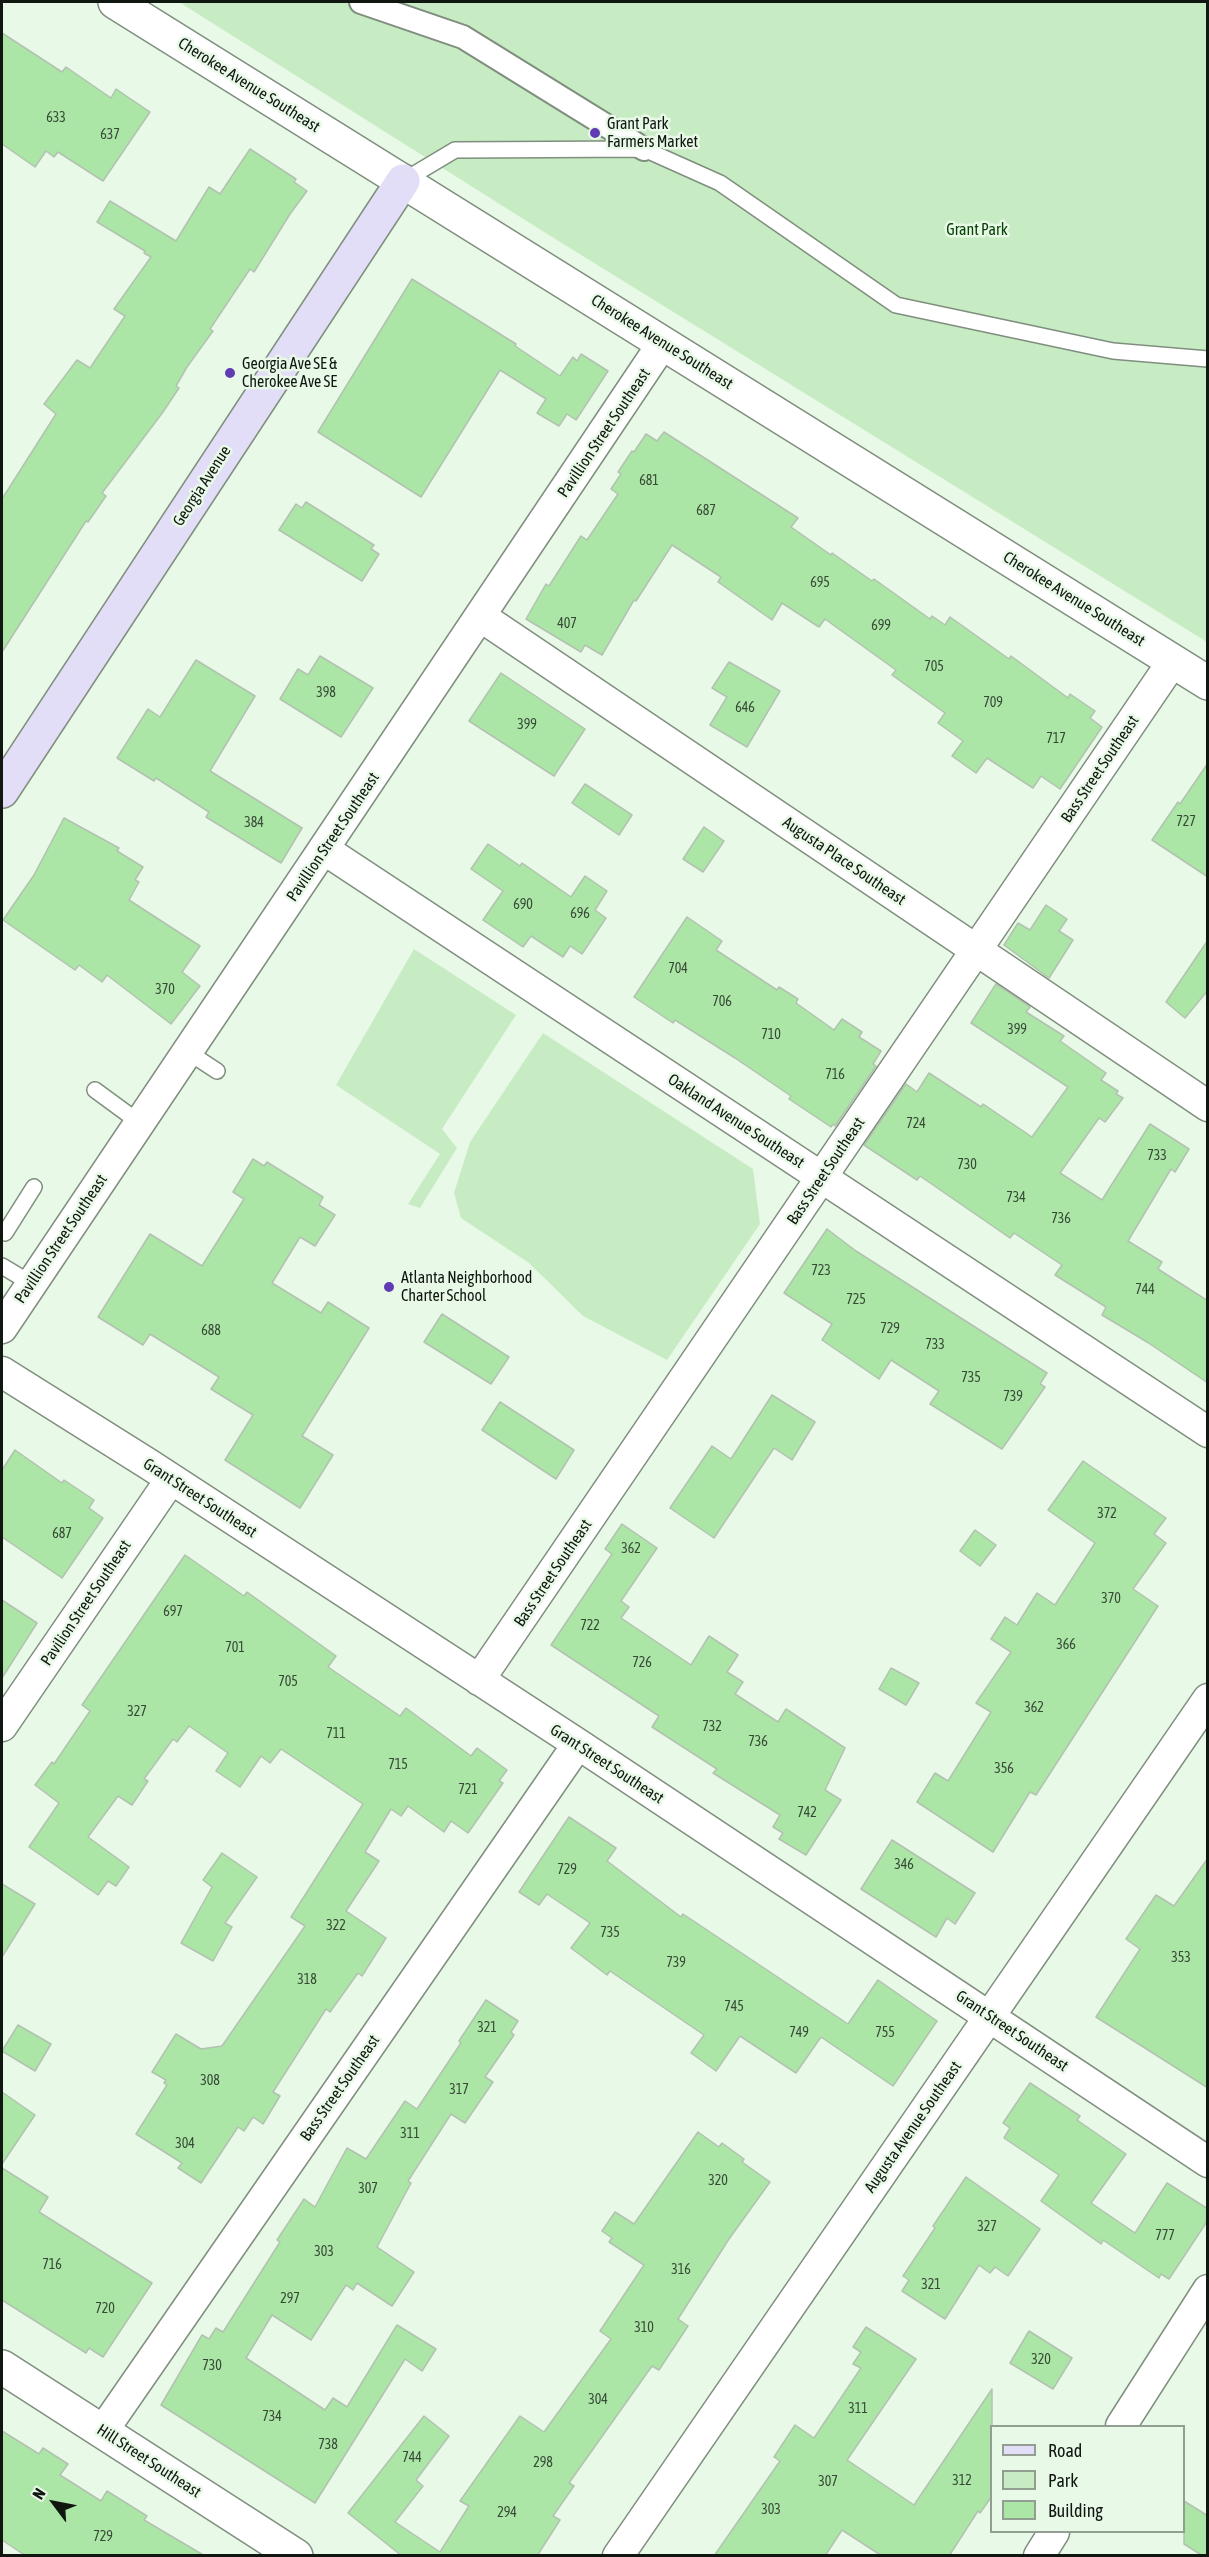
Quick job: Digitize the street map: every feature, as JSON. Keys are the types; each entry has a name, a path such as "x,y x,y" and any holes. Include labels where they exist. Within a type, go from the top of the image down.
{"main road":[{"name":"Georgia Avenue","path":"2,791 403,181"}],"street":[{"name":"Cherokee Avenue Southeast","path":"116,2 1208,683"},
{"path":"362,2 463,37 644,149"},
{"name":"Pavillion Street Southeast","path":"2,1329 663,343"},
{"name":"Augusta Place Southeast","path":"480,616 1208,1106"},
{"name":"Bass Street Southeast","path":"479,1680 1173,661"},
{"name":"Oakland Avenue Southeast","path":"325,850 1208,1432"},
{"name":"Grant Street Southeast","path":"2,1372 171,1479 578,1744 1208,2162"},
{"name":"Pavilion Street Southeast","path":"2,1726 171,1479"},
{"name":"Augusta Avenue Southeast","path":"618,2556 1208,1699"},
{"name":"Bass Street Southeast","path":"102,2432 578,1744"},
{"path":"1122,2425 1208,2290"},
{"name":"Hill Street Southeast","path":"2,2367 296,2556"},
{"path":"1039,2556 1053,2533"}],"lane":[{"path":"403,181 455,150 644,149 720,183 896,305 1113,351 1208,359"},
{"path":"188,1052 218,1071"},
{"path":"94,1090 140,1123"},
{"path":"5,1233 34,1186"},
{"path":"2,1266 32,1284"}],"green space":[{"name":"Grant Park","path":"179,2 1207,2 1207,642 544,232"},
{"path":"414,949 516,1015 442,1129 457,1148 420,1208 408,1204 440,1154 336,1085"},
{"path":"543,1033 753,1169 760,1224 667,1360 583,1316 529,1263 461,1218 454,1193 470,1142"}],"building":[{"path":"2,33 62,72 66,67 111,98 116,89 150,112 103,181 58,152 54,157 46,151 35,167 2,144"},
{"path":"250,149 296,179 294,182 307,191 254,272 250,269 210,329 213,331 176,386 179,388 102,493 106,496 88,522 86,521 2,652 2,499 56,414 44,404 77,360 90,368 125,316 114,309 151,257 97,222 110,201 176,241 209,187 220,194"},
{"path":"412,279 516,344 515,346 560,376 573,357 577,361 581,354 608,371 576,420 567,414 559,426 537,413 546,399 500,370 421,497 318,432"},
{"path":"664,432 798,518 791,527 831,555 832,553 872,581 874,579 930,619 932,616 945,625 950,617 1009,659 1011,656 1068,698 1070,694 1095,711 1090,718 1102,727 1060,789 1041,776 1033,788 987,758 976,773 952,756 963,741 938,723 945,713 892,675 896,670 825,619 819,627 782,603 772,620 718,582 721,577 672,545 636,601 634,600 602,655 585,645 581,652 526,619 546,584 549,586 581,536 587,540 618,494 611,489 621,474 618,472 632,451 634,452 646,434 657,441"},
{"path":"306,502 374,545 371,549 379,554 362,581 279,530 296,504 302,508"},
{"path":"320,656 373,688 341,737 280,699 298,669 308,675"},
{"path":"196,660 255,696 210,771 302,828 281,863 206,817 209,812 156,778 154,781 117,758 148,709 160,717"},
{"path":"729,662 780,691 747,747 710,725 727,697 712,688"},
{"path":"501,673 585,729 554,776 469,721"},
{"path":"1208,763 1208,877 1152,840"},
{"path":"585,784 632,815 619,835 572,803"},
{"path":"64,818 119,848 117,851 143,867 135,880 139,882 129,900 200,946 182,972 200,986 171,1024 107,975 102,982 79,965 75,970 3,920 34,875"},
{"path":"704,827 724,841 703,872 683,859"},
{"path":"488,844 520,866 522,863 571,897 585,876 607,891 595,910 606,918 582,954 570,946 563,957 531,936 523,947 483,920 503,891 471,869"},
{"path":"1046,905 1067,919 1059,931 1073,940 1049,978 1004,945 1018,923 1030,930"},
{"path":"687,917 722,941 716,950 777,990 779,987 798,999 796,1003 834,1030 842,1019 862,1032 859,1037 881,1051 873,1064 876,1066 835,1126 833,1124 831,1127 789,1099 791,1096 735,1058 675,1020 673,1023 634,997"},
{"path":"1208,940 1208,990 1185,1018 1166,1002"},
{"path":"996,984 1030,1007 1026,1012 1064,1036 1060,1041 1106,1073 1101,1080 1118,1091 1116,1094 1123,1098 1105,1122 1099,1118 1060,1173 1102,1200 1150,1124 1189,1149 1175,1172 1171,1169 1128,1241 1162,1262 1158,1269 1208,1301 1208,1383 1102,1315 1106,1307 1055,1275 1062,1265 1014,1233 1010,1238 920,1176 917,1180 864,1145 906,1084 917,1092 929,1073 981,1107 983,1104 1032,1137 1068,1087 971,1023"},
{"path":"253,1159 264,1166 267,1162 323,1197 319,1205 335,1215 315,1246 300,1237 272,1283 321,1313 328,1302 369,1328 302,1436 333,1455 300,1508 225,1460 253,1415 211,1389 219,1377 150,1334 143,1345 98,1317 150,1234 202,1266 244,1199 233,1192"},
{"path":"827,1229 856,1251 1047,1373 1040,1384 1045,1387 1002,1449 930,1404 939,1391 891,1360 879,1379 822,1340 832,1324 784,1293"},
{"path":"442,1314 509,1357 491,1384 424,1342"},
{"path":"772,1395 815,1422 792,1460 774,1448 714,1538 670,1508 712,1446 731,1459"},
{"path":"500,1402 574,1450 556,1479 482,1430"},
{"path":"15,1450 62,1483 64,1480 94,1500 89,1508 103,1518 62,1578 2,1537 2,1470"},
{"path":"1083,1461 1166,1518 1154,1534 1166,1543 1133,1589 1158,1606 1036,1795 1030,1792 993,1852 917,1802 935,1773 948,1781 991,1712 976,1703 1011,1652 991,1639 1005,1617 1017,1625 1037,1593 1055,1605 1095,1543 1048,1510"},
{"path":"622,1524 657,1548 621,1601 629,1607 621,1618 691,1665 709,1636 738,1655 727,1672 743,1682 735,1694 778,1722 786,1709 845,1748 825,1790 841,1800 806,1855 779,1839 783,1833 773,1827 780,1815 713,1773 717,1769 652,1727 659,1716 551,1645 612,1554 605,1549"},
{"path":"975,1530 996,1545 980,1566 960,1551"},
{"path":"185,1555 244,1596 247,1592 336,1656 328,1667 400,1716 406,1708 471,1756 477,1748 507,1770 499,1781 503,1783 468,1833 451,1821 444,1832 408,1806 401,1816 391,1809 365,1852 379,1861 346,1911 386,1938 362,1976 358,1973 330,2012 326,2009 273,2092 280,2096 263,2124 253,2117 244,2131 238,2127 201,2183 178,2168 182,2163 136,2134 167,2085 164,2083 166,2080 152,2072 176,2034 201,2049 222,2046 305,1926 291,1917 363,1804 281,1749 270,1763 261,1756 240,1787 216,1771 228,1753 189,1726 177,1742 173,1739 144,1779 148,1781 132,1805 118,1796 88,1837 129,1867 116,1886 108,1881 98,1895 29,1847 59,1803 35,1785 52,1762 54,1764 90,1711 82,1705"},
{"path":"2,1600 37,1623 2,1678"},
{"path":"891,1668 919,1683 906,1705 879,1689"},
{"path":"569,1817 616,1848 607,1861 681,1917 683,1914 848,2024 878,1980 937,2021 893,2086 821,2037 796,2073 740,2036 716,2071 691,2053 704,2035 610,1971 607,1975 571,1948 590,1923 547,1894 539,1905 519,1892"},
{"path":"892,1840 975,1893 955,1924 947,1918 936,1937 861,1889"},
{"path":"222,1853 257,1877 225,1923 232,1927 213,1961 181,1943 212,1887 203,1880"},
{"path":"1208,1858 1208,2088 1096,2017 1140,1949 1126,1939 1156,1895 1174,1906"},
{"path":"2,1884 35,1904 2,1957"},
{"path":"486,2000 518,2021 511,2032 514,2035 485,2077 493,2082 465,2123 451,2114 408,2181 411,2183 377,2247 414,2272 392,2306 357,2283 353,2290 346,2285 311,2340 272,2315 246,2358 325,2410 333,2398 347,2407 397,2325 436,2349 422,2371 405,2359 315,2503 161,2405 202,2335 209,2339 216,2328 223,2332 280,2242 277,2240 304,2199 315,2207 347,2148 366,2159 405,2101 417,2109 461,2043 459,2041"},
{"path":"18,2025 51,2044 35,2071 2,2051"},
{"path":"1030,2083 1080,2116 1077,2120 1126,2154 1091,2203 1135,2233 1167,2183 1208,2209 1208,2220 1169,2279 1161,2274 1159,2278 1103,2240 1101,2244 1041,2201 1059,2175 1004,2138 1010,2128 1003,2123"},
{"path":"2,2092 35,2115 2,2164"},
{"path":"698,2132 719,2147 722,2143 744,2159 742,2162 770,2182 729,2239 678,2319 688,2326 659,2370 652,2366 569,2483 574,2486 553,2516 560,2520 537,2556 402,2556 348,2513 424,2416 449,2436 416,2480 423,2486 395,2522 440,2552 469,2506 460,2501 520,2416 544,2432 611,2339 600,2331 644,2265 609,2242 612,2238 602,2231 615,2212 634,2224"},
{"path":"2,2168 48,2197 39,2212 152,2283 103,2357 89,2348 86,2353 2,2300"},
{"path":"966,2177 1040,2229 1008,2276 995,2267 990,2273 979,2265 945,2319 902,2291 909,2280 903,2276"},
{"path":"866,2327 916,2359 847,2460 914,2505 992,2389 990,2499 980,2513 978,2511 949,2556 882,2556 842,2530 825,2556 714,2556 780,2461 774,2457 795,2425 814,2438 861,2368 853,2364 861,2352 853,2347"},
{"path":"1029,2331 1072,2358 1053,2389 1010,2363"},
{"path":"2,2431 39,2454 43,2448 68,2464 60,2475 101,2501 107,2491 147,2516 144,2520 205,2556 26,2556 2,2540"},
{"path":"1185,2502 1208,2516 1208,2556 1203,2556 1184,2544"}],"place":[{"name":"Grant Park Farmers Market","path":"595,133"},
{"name":"Georgia Ave SE & Cherokee Ave SE","path":"230,373"},
{"name":"Atlanta Neighborhood Charter School","path":"389,1287"}]}
